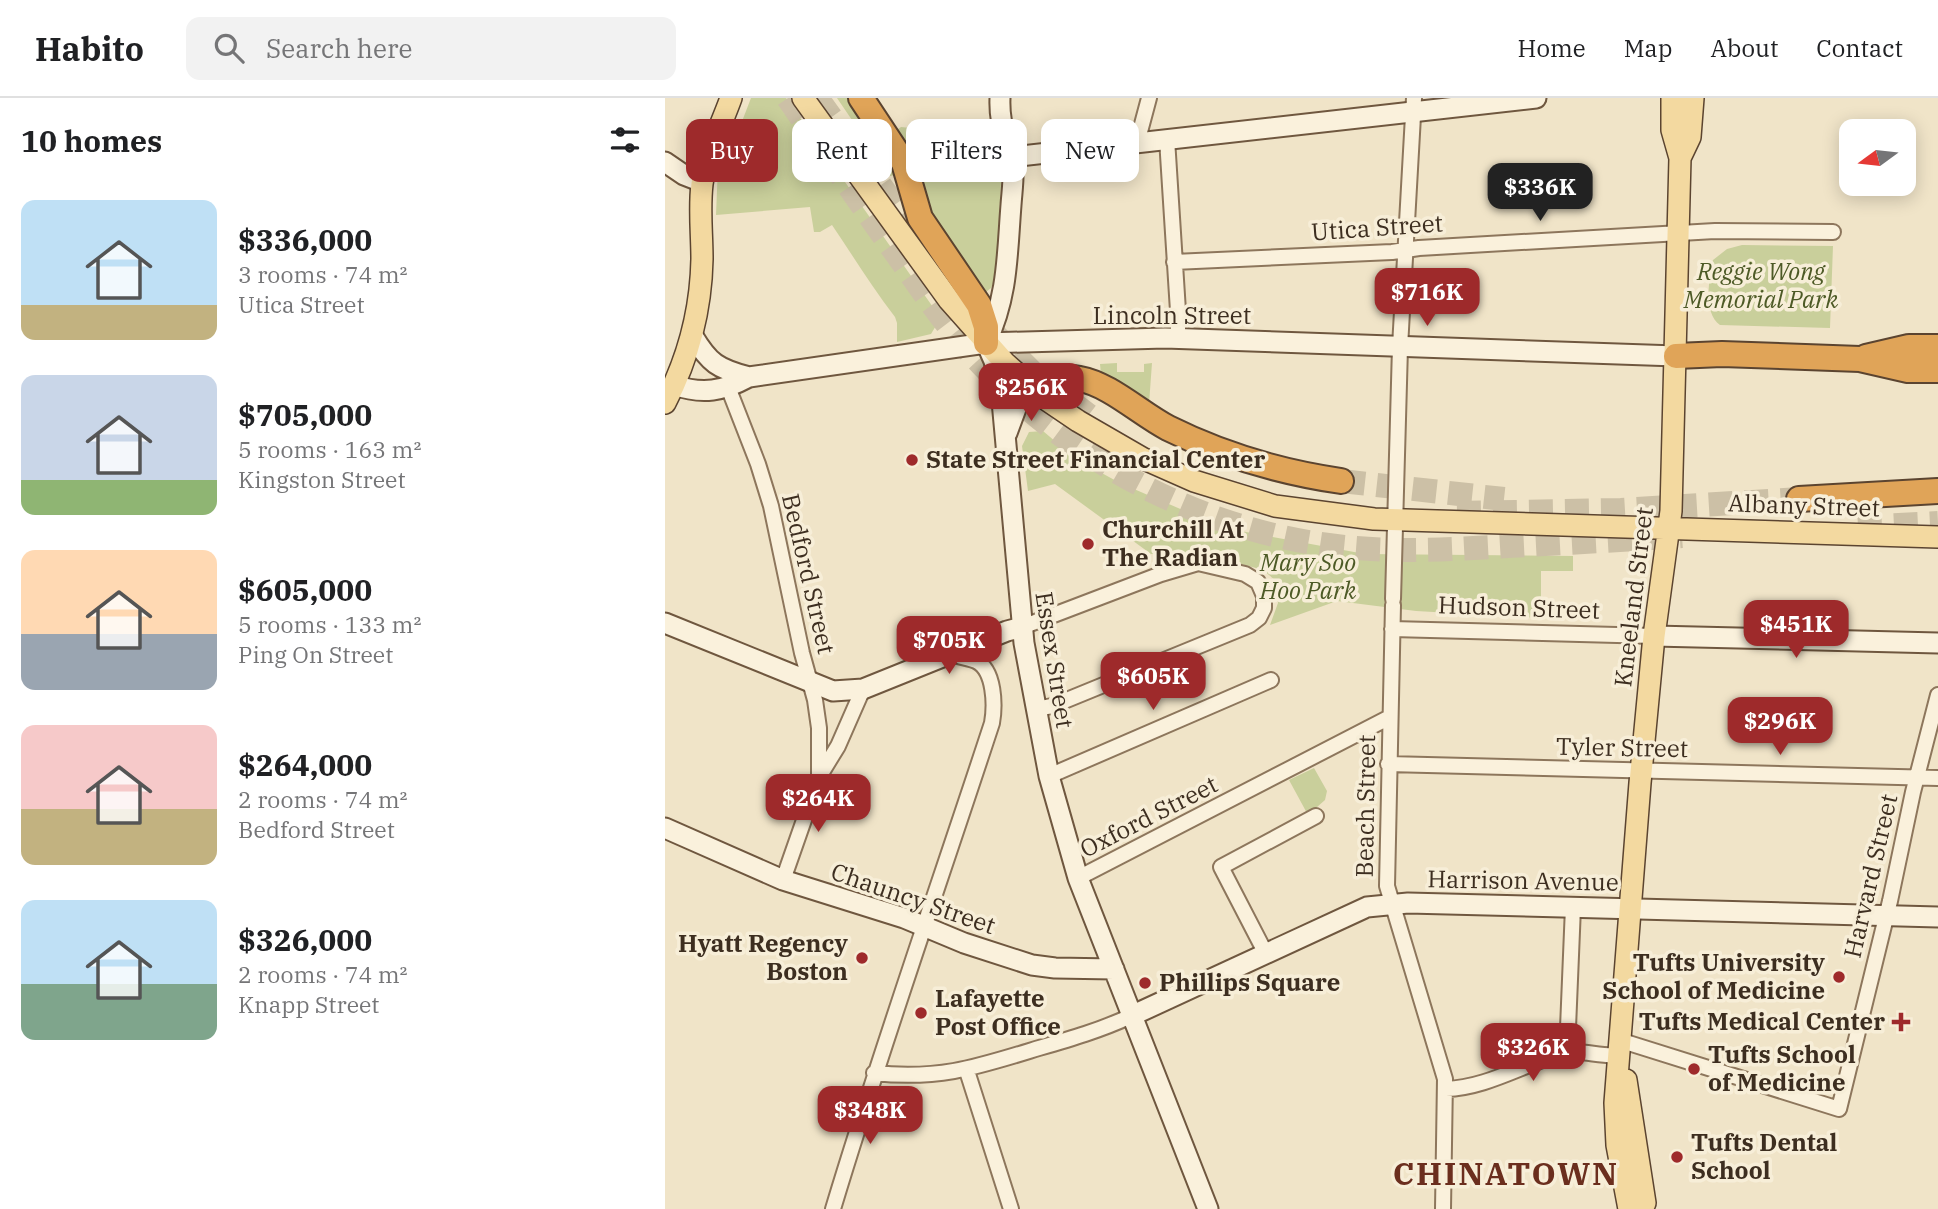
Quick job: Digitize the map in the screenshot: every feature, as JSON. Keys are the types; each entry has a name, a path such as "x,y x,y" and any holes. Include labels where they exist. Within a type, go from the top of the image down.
{"highway":[{"path":"862,98 904,163 920,218 979,305 986,327 986,343"},
{"path":"1860,359 1909,347 1938,347"},
{"path":"1676,356 1722,354 1860,359 1908,370 1938,370"},
{"path":"1034,389 1048,382 1082,379 1103,388 1167,427 1227,455 1265,467 1341,481"},
{"path":"1799,499 1938,491"}],"main road":[{"path":"723,119 731,98"},
{"name":"Albany Street","path":"803,98 939,287 986,343 1034,389 1101,435 1142,458 1193,481 1295,510 1395,520 1938,537"},
{"path":"1000,98 1001,119"},
{"path":"1139,143 1414,105 1536,98"},
{"name":"Kneeland Street","path":"1629,1209 1616,1134 1619,1047 1641,770 1654,636 1669,528 1680,158 1672,130 1672,98"},
{"name":"Kneeland Street","path":"1680,158 1690,137 1693,98"},
{"path":"665,162 686,176"},
{"path":"670,394 693,336 700,292 702,182"},
{"path":"986,343 997,318 1004,285 1010,182"},
{"path":"693,336 712,362 721,369 749,377"},
{"name":"Lincoln Street","path":"670,394 714,391 749,377 986,343 1178,338 1676,356"},
{"name":"Essex Street","path":"986,343 998,376 1022,627 1049,776 1078,878 1208,1209"},
{"path":"1006,444 1013,413 1034,389"},
{"path":"665,623 833,691 863,689 1022,627"},
{"name":"Hudson Street","path":"1654,636 1938,643"},
{"name":"Chauncy Street","path":"665,828 783,880 1032,965 1114,969"},
{"name":"Harrison Avenue","path":"1131,1016 1367,907 1391,903 1938,917"},
{"name":"Kneeland Street","path":"1619,1047 1645,1203 1642,1209"}],"street":[{"path":"1139,136 1149,98"},
{"name":"Beach Street","path":"1414,105 1400,348 1386,878 1446,1089 1443,1209"},
{"path":"1167,139 1178,338"},
{"name":"Utica Street","path":"1174,262 1727,231 1833,232"},
{"name":"Bedford Street","path":"728,387 771,506 819,728 819,777"},
{"path":"1022,627 1161,574 1198,563 1250,576 1258,582 1262,590 1264,608 1259,618 1250,625 1052,706 1036,709"},
{"name":"Hudson Street","path":"1392,629 1654,636"},
{"path":"833,1209 874,1073 992,723 992,691 982,666 949,654"},
{"path":"1049,776 1271,680"},
{"name":"Bedford Street","path":"783,880 819,777 838,746 863,689"},
{"name":"Harvard Street","path":"1619,1047 1839,1109 1938,695"},
{"name":"Oxford Street","path":"1078,878 1390,717"},
{"name":"Tyler Street","path":"1388,765 1938,778"},
{"path":"1265,953 1221,867 1316,816"},
{"path":"1567,1052 1573,907"},
{"path":"874,1073 917,1076 967,1070 1108,1027 1131,1016"},
{"path":"1446,1089 1468,1087 1567,1052 1608,1056 1619,1047"},
{"path":"967,1070 1011,1209"}],"green space":[{"path":"751,98 786,98 801,119 792,119 792,182 845,182 935,310 937,324 931,334 897,342 895,317 832,225 820,232 814,232 810,207 716,215 717,182 778,182 778,119 743,119"},
{"path":"837,98 849,98 864,119 851,119"},
{"path":"906,128 906,149 895,131"},
{"path":"919,182 1001,182 996,277 991,288 983,292 932,220"},
{"name":"Reggie Wong Memorial Park","path":"1742,245 1833,246 1830,328 1720,325 1711,313 1709,304 1713,260 1727,249"},
{"path":"1117,363 1117,372 1144,372 1144,364 1152,363 1149,404 1101,374 1100,364"},
{"name":"Mary Soo Hoo Park","path":"1043,431 1076,459 1120,483 1192,514 1246,532 1365,554 1573,556 1573,571 1541,571 1541,618 1416,611 1337,601 1270,625 1278,603 1276,581 1263,570 1202,553 1151,554 1055,484 1028,491 1022,446 1029,432"},
{"path":"1314,768 1327,791 1325,800 1308,815 1289,780"}],"tunnel":[{"path":"788,98 931,303 983,366 1021,403 1062,436 1106,466 1153,491 1252,529 1303,541 1356,548 1451,549 1682,536"},
{"path":"817,98 940,268"},
{"path":"989,329 1033,373 1096,421"},
{"path":"1341,481 1504,499"},
{"path":"1457,513 1621,510 1799,499"},
{"path":"1858,527 1938,523"}],"place":[{"name":"State Street Financial Center","path":"912,460"},
{"name":"Churchill At The Radian","path":"1088,544"},
{"name":"Hyatt Regency Boston","path":"862,958"},
{"name":"Tufts University School of Medicine","path":"1839,977"},
{"name":"Phillips Square","path":"1145,983"},
{"name":"Lafayette Post Office","path":"921,1013"},
{"name":"Tufts Medical Center","path":"1901,1022"},
{"name":"Tufts School of Medicine","path":"1694,1069"},
{"name":"Tufts Dental School","path":"1677,1157"}],"district":[{"name":"CHINATOWN","path":"1506,1174"}]}
